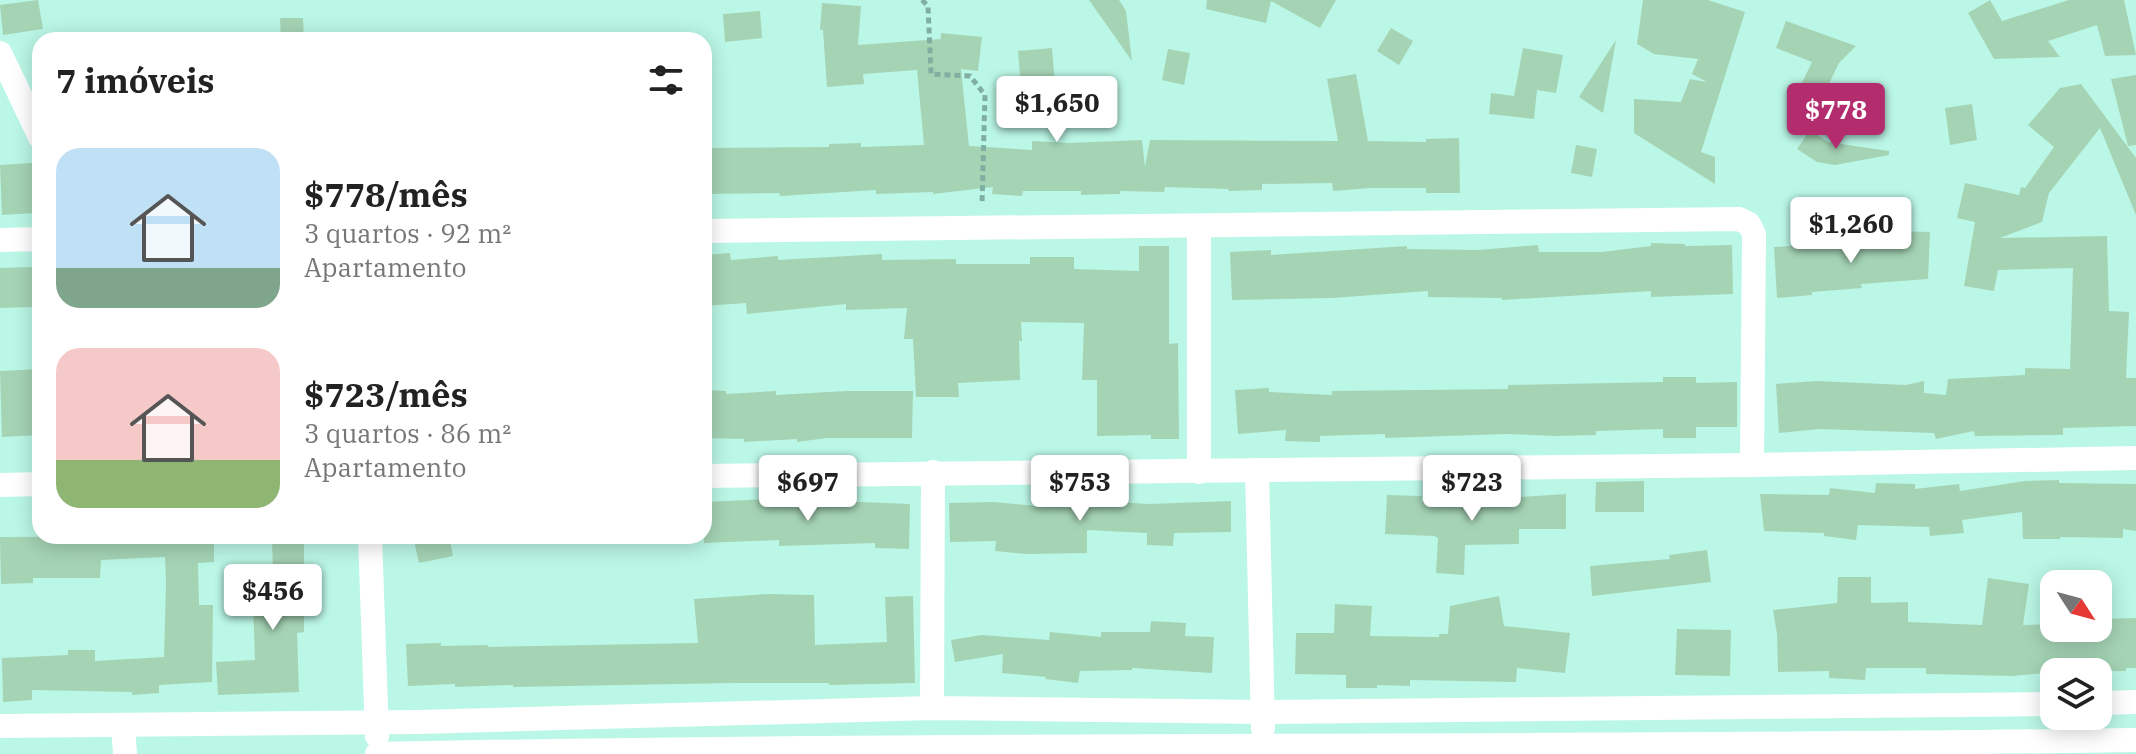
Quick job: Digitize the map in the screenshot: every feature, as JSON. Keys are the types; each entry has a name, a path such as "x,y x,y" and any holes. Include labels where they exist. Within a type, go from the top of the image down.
{"street":[{"path":"0,53 32,120"},
{"path":"712,231 1739,219 1749,224 1754,234 1752,465"},
{"path":"1199,226 1199,472"},
{"path":"0,240 32,239"},
{"path":"712,476 2136,458"},
{"path":"1257,470 1263,746"},
{"path":"932,708 933,472"},
{"path":"0,485 32,484"},
{"path":"370,544 377,754 1263,746 1507,750 1902,749 2136,740"},
{"path":"2112,703 2136,702"},
{"path":"0,726 419,722 932,708 1263,712 2040,704"},
{"path":"1507,750 1509,708"},
{"path":"655,716 657,750"},
{"path":"419,722 420,754"},
{"path":"123,725 125,754"}],"path":[{"path":"922,0 928,6 931,74 970,76 985,95 981,228"}],"building":[{"path":"38,0 43,29 3,35 0,5"},
{"path":"1089,0 1119,0 1126,11 1132,61"},
{"path":"1207,0 1336,0 1320,28 1271,1 1266,23 1206,9"},
{"path":"1643,0 1708,0 1745,12 1701,152 1715,157 1715,184 1634,133 1634,99 1681,102 1690,79 1707,82 1692,74 1698,59 1654,54 1637,44"},
{"path":"1990,0 2002,21 2069,0 2124,0 2136,55 2105,56 2097,25 2048,41 2060,57 1994,59 1968,13"},
{"path":"822,3 861,6 858,45 941,39 941,33 982,37 978,71 961,69 969,146 1032,150 1032,141 1142,140 1145,167 1150,140 1338,141 1327,79 1356,74 1368,141 1426,142 1426,139 1459,138 1460,193 1426,193 1426,188 1333,191 1332,183 1262,184 1262,190 1229,191 1165,187 1164,192 1120,191 1120,194 1081,195 1081,191 1023,191 1022,196 992,194 993,187 933,194 876,194 876,190 780,196 779,193 712,194 712,148 829,147 829,144 861,143 861,147 924,145 917,70 863,74 864,84 827,87 823,30 820,30"},
{"path":"760,11 762,38 725,42 723,14"},
{"path":"280,18 303,18 304,32 281,32"},
{"path":"1786,21 1856,46 1839,63 1822,98 1800,87 1812,62 1776,48"},
{"path":"1391,28 1413,41 1399,65 1377,51"},
{"path":"1616,40 1603,113 1579,97"},
{"path":"1052,48 1055,84 1021,87 1018,51"},
{"path":"1523,48 1563,55 1556,93 1537,90 1534,119 1489,114 1491,93 1514,96"},
{"path":"1168,49 1190,53 1184,85 1162,80"},
{"path":"2136,75 2136,145 2128,146 2111,79"},
{"path":"2081,84 2136,158 2136,215 2100,128 2049,193 2042,222 2000,238 2107,236 2109,311 2129,312 2126,378 2136,378 2136,426 2063,428 2063,435 1975,436 1974,431 1936,439 1934,433 1820,429 1779,433 1776,384 1816,381 1906,385 1924,381 1924,393 1946,395 1948,379 2025,375 2025,368 2070,369 2073,268 1998,270 1994,291 1964,286 1975,222 1957,218 1965,183 2019,195 2021,187 2025,188 2054,147 2028,125 2060,88"},
{"path":"1972,104 1977,140 1950,145 1945,108"},
{"path":"1810,130 1828,142 1889,151 1889,155 1835,165 1817,162 1797,149"},
{"path":"1576,145 1597,149 1592,177 1571,173"},
{"path":"32,163 32,213 2,215 0,165"},
{"path":"1893,231 1930,232 1928,279 1861,284 1862,288 1777,298 1774,247 1808,245 1808,249 1892,243"},
{"path":"1651,243 1732,245 1733,294 1651,297 1651,291 1502,300 1428,297 1428,291 1332,298 1232,300 1230,252 1271,250 1271,255 1407,246 1407,249 1478,250 1538,245 1539,252 1602,252 1651,246"},
{"path":"1139,246 1169,246 1169,344 1178,343 1179,439 1151,439 1151,435 1097,436 1097,380 1082,380 1084,323 1021,322 1020,380 958,383 959,397 916,397 913,339 904,339 907,308 846,310 846,304 747,314 746,303 712,305 712,254 730,253 731,260 778,256 778,260 882,254 882,260 956,259 956,264 1030,264 1030,257 1074,257 1074,269 1139,271"},
{"path":"32,267 32,307 0,308 0,268"},
{"path":"32,369 32,435 2,437 0,371"},
{"path":"1663,377 1696,377 1696,383 1737,382 1737,427 1696,427 1696,438 1663,438 1663,429 1556,436 1320,436 1320,442 1285,441 1286,430 1238,434 1235,390 1269,388 1269,392 1332,395 1332,391 1508,389 1508,385 1663,382"},
{"path":"712,390 726,391 726,394 776,391 776,395 913,391 912,438 827,438 797,442 797,439 744,442 744,439 712,438"},
{"path":"2059,480 2059,483 2136,484 2136,531 2123,529 2123,538 2023,539 2022,512 1962,520 1964,533 1930,536 1929,527 1858,525 1856,540 1824,536 1824,533 1764,531 1760,494 1829,495 1830,488 1875,493 1876,483 1915,484 1915,489 1959,484 1960,491 2025,481"},
{"path":"1644,481 1644,512 1595,512 1596,482"},
{"path":"1566,494 1566,529 1519,529 1519,544 1465,545 1464,575 1436,573 1438,538 1385,534 1387,495 1422,496 1421,501 1488,504 1488,499"},
{"path":"767,499 767,505 910,504 909,549 875,548 875,543 779,546 779,540 712,543 712,502"},
{"path":"1047,500 1149,504 1231,501 1231,532 1174,533 1173,546 1147,545 1147,533 1087,530 1087,553 1026,554 995,551 996,541 950,542 949,503 994,502 1047,507"},
{"path":"0,537 32,537 32,544 214,544 214,562 198,563 199,605 213,605 212,682 159,685 159,693 132,695 132,692 32,690 32,700 3,702 2,658 68,655 68,650 95,650 95,661 164,657 166,583 165,557 101,560 100,578 33,578 33,583 1,584"},
{"path":"272,544 304,544 304,632 297,633 299,692 218,695 216,662 255,660 253,603 274,603"},
{"path":"415,544 451,544 453,556 419,563"},
{"path":"1707,550 1711,582 1592,596 1590,566 1670,559 1669,555"},
{"path":"1838,577 1871,577 1871,603 1908,602 1908,622 1982,625 1988,578 2029,584 2023,625 2040,624 2040,642 2112,642 2112,619 2136,618 2136,668 2112,671 2112,658 2040,658 2040,673 2013,676 1926,674 1926,668 1866,668 1865,680 1829,678 1829,671 1778,672 1773,610 1837,603"},
{"path":"769,594 814,595 815,645 887,642 885,597 913,596 915,683 408,686 406,644 488,647 698,643 694,599"},
{"path":"1499,596 1504,626 1570,633 1565,673 1517,668 1516,682 1410,680 1410,686 1377,685 1377,688 1346,688 1346,675 1295,674 1296,633 1334,633 1335,604 1372,606 1370,636 1439,637 1439,634 1448,634 1450,606"},
{"path":"1151,621 1186,623 1185,636 1214,637 1212,673 1132,668 1080,671 1078,683 1045,679 1002,673 1003,654 955,662 951,640 982,635 1049,640 1050,632 1101,637 1101,632 1150,632"},
{"path":"1677,629 1731,630 1730,676 1675,675"}]}
